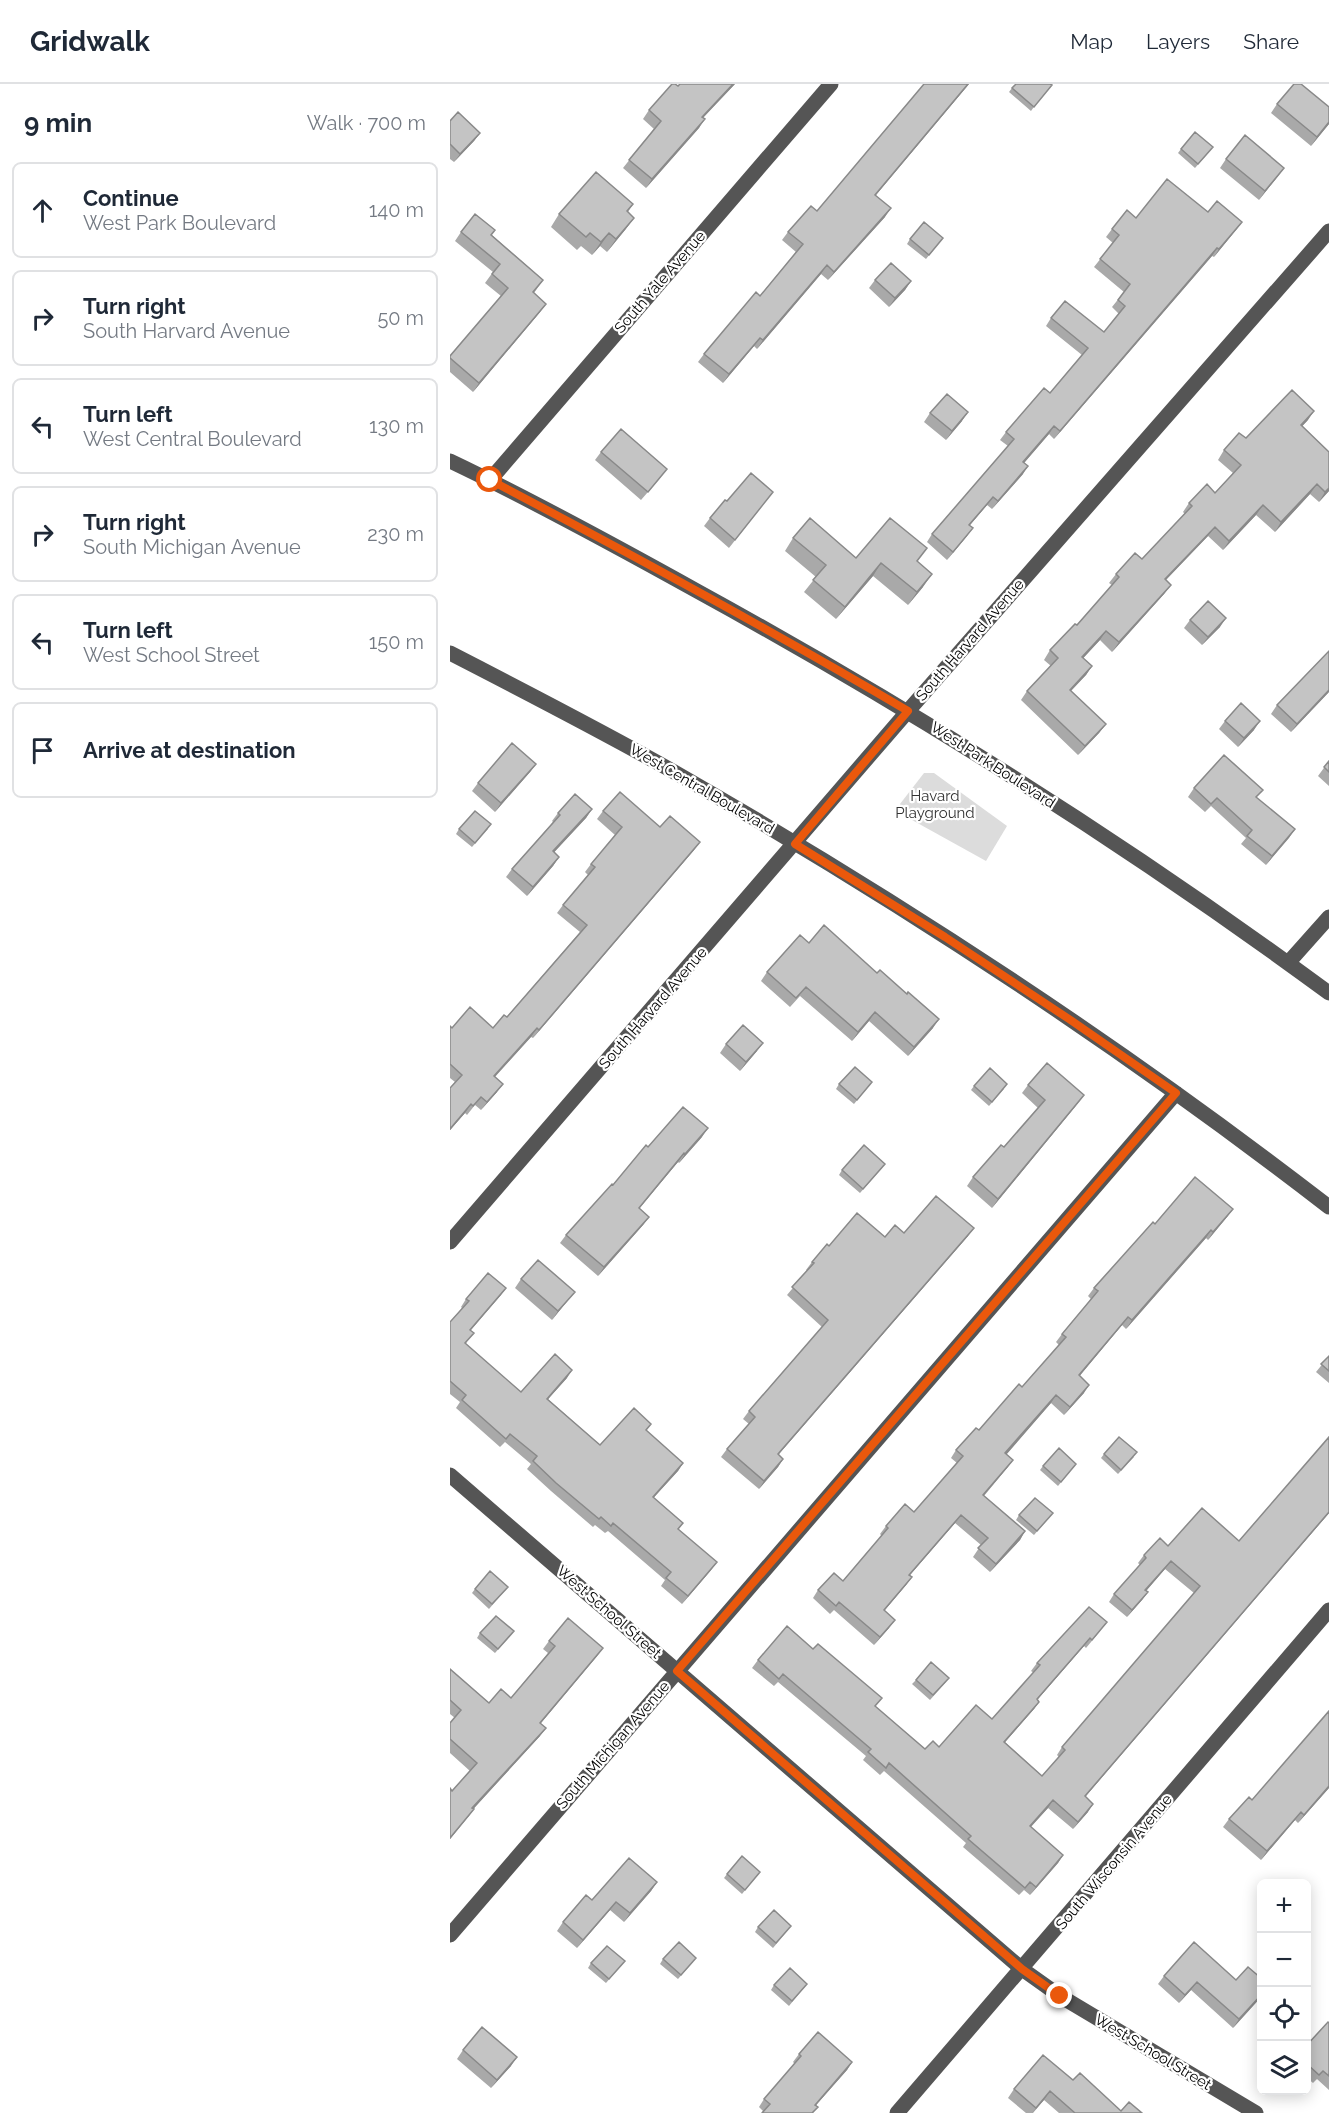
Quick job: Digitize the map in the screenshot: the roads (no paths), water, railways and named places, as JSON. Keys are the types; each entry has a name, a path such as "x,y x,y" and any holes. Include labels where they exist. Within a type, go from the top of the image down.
{"street":[{"name":"South Yale Avenue","path":"490,480 831,84"},
{"name":"South Harvard Avenue","path":"450,1242 908,711 1329,231"},
{"name":"West Park Boulevard","path":"450,461 618,547 788,640 908,711 1100,834 1329,993"},
{"name":"West Central Boulevard","path":"450,652 582,721 676,774 795,844 945,937 1176,1093 1329,1207"},
{"path":"1288,963 1329,917"},
{"name":"South Michigan Avenue","path":"450,1935 1176,1093"},
{"name":"West School Street","path":"450,1475 1022,1969 1060,1996 1256,2113"},
{"name":"South Wisconsin Avenue","path":"897,2113 1329,1610"}],"park label":[{"name":"Havard Playground","path":"935,804"}]}
